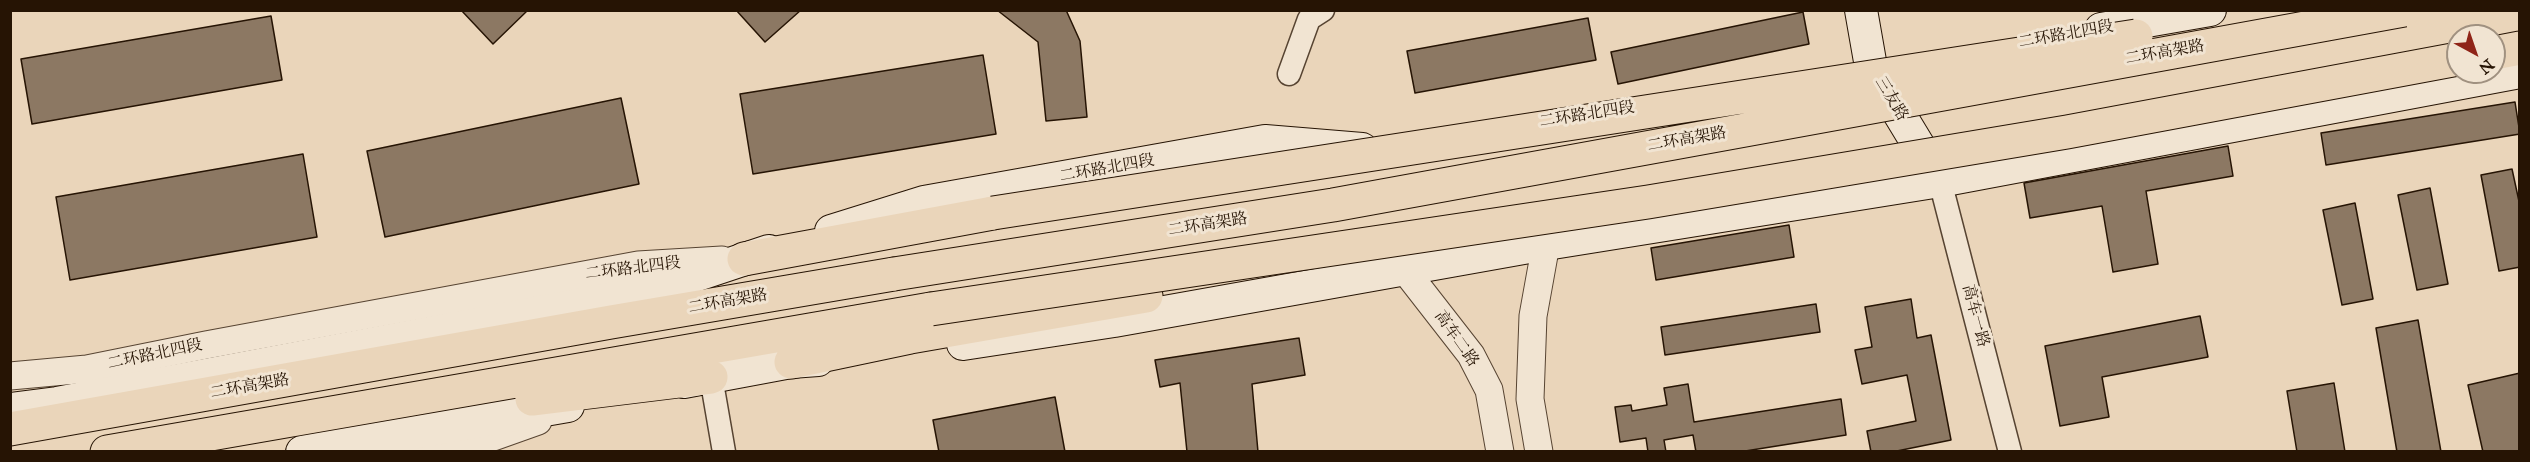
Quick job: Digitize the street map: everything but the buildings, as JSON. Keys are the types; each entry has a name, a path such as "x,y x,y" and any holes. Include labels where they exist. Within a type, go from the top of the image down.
{"highway":[{"name":"二环高架路","path":"10,429 929,268 1333,205 2404,10"},
{"path":"744,259 993,213 2157,32 2230,40"},
{"path":"107,452 931,309 1648,202 2067,132 2446,61"},
{"path":"791,362 910,337 1146,296 2009,153 2067,132"},
{"path":"232,452 504,403 711,376"}],"main road":[{"name":"三友路","path":"1861,10 1871,68 1940,181"},
{"name":"二环路北四段","path":"744,259 924,202 1265,141 1373,150 2210,10"},
{"path":"303,452 587,403 711,376 791,362 915,351 1079,326 1546,244 1940,181 2520,72"},
{"path":"10,409 57,403 646,292 744,259"}],"street":[{"path":"1289,74 1309,19 1323,10"},
{"name":"高车一路","path":"1940,181 2010,452"},
{"path":"1539,452 1530,399 1533,316 1546,244"},
{"name":"二环路北四段","path":"10,376 87,369 218,342 638,265 744,259"},
{"name":"高车二路","path":"1404,269 1471,355 1489,390 1500,452"},
{"path":"711,376 723,452"},
{"path":"396,452 493,437 587,403"}]}
